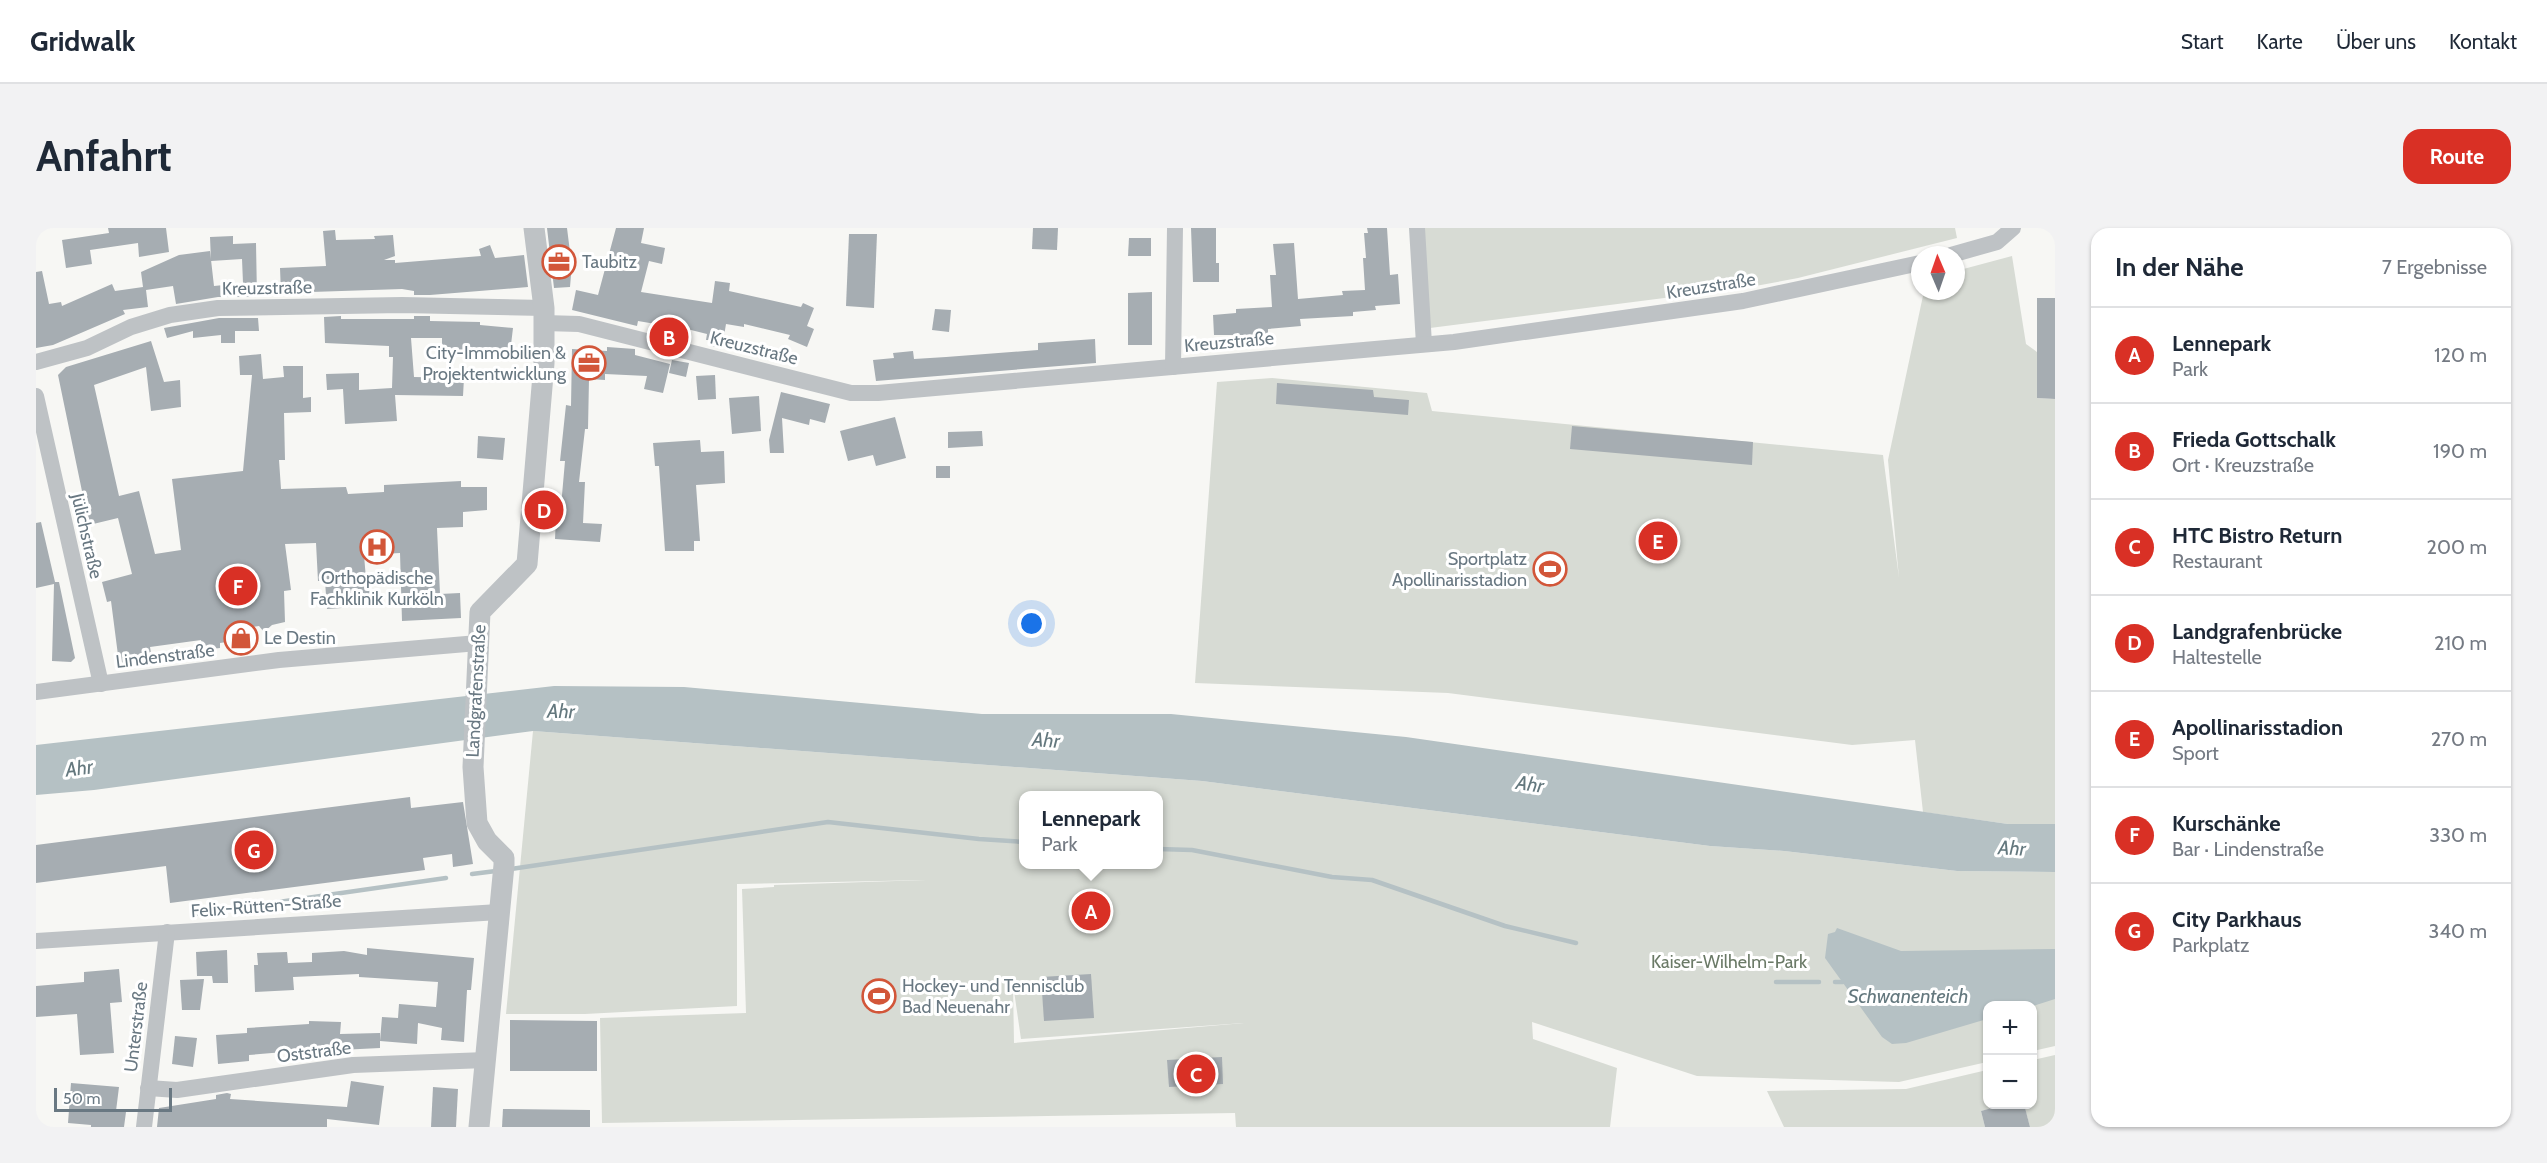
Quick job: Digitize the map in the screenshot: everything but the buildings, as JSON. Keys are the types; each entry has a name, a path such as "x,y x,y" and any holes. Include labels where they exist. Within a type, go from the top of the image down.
{"street":[{"name":"Landgrafenstraße","path":"479,1127 504,858 487,841 477,823 473,767 478,643 480,612 527,564 544,363 544,315 534,228"},
{"path":"1173,367 1175,228"},
{"path":"1417,228 1424,344"},
{"path":"1965,251 1997,242 2013,228"},
{"name":"Kreuzstraße","path":"36,362 87,348 131,327 188,311 218,308 402,305 544,315 851,393 878,393 1424,344 1743,301 1911,265"},
{"name":"Jülichstraße","path":"36,396 101,684"},
{"name":"Lindenstraße","path":"36,692 279,660 478,643"},
{"name":"Felix-Rütten-Straße","path":"36,941 499,912"},
{"name":"Unterstraße","path":"144,1127 167,932"},
{"name":"Oststraße","path":"148,1088 177,1090 353,1065 486,1060"}],"green space":[{"path":"1422,228 1955,228 1957,238 1925,246 1911,246 1911,250 1798,278 1750,287 1430,328"},
{"name":"Sportplatz Apollinarisstadion","path":"2012,256 2026,344 2037,352 2037,398 2055,399 2055,824 2008,824 1923,812 1915,740 1852,745 1448,693 1195,683 1217,382 1272,378 1427,393 1432,411 1883,455 1899,578 1888,460 1922,300 1965,300 1965,269"},
{"name":"Kaiser-Wilhelm-Park","path":"533,731 1202,781 1710,846 1784,851 1957,871 2055,872 2055,1046 2037,1050 2037,1001 1983,1001 1983,1063 1899,1082 1697,1076 1532,1022 1533,1039 1617,1068 1610,1127 1236,1127 1235,1113 602,1123 600,1018 746,1013 742,889 774,887 774,885 926,880 737,884 737,1006 585,1014 506,1014","holes":["1013,984 1021,1039 1244,1023 1014,1043"]},
{"path":"2055,1055 2055,1127 2030,1127 2025,1109 2037,1109 2037,1059"},
{"path":"1983,1071 1983,1109 1989,1109 1981,1111 1985,1127 1784,1127 1767,1091 1906,1089"}],"water":[{"name":"Ahr","path":"554,686 684,687 982,714 1171,714 1406,737 2008,824 2055,824 2055,872 1957,871 1784,851 1710,846 1202,781 533,731 94,790 36,795 36,745"},
{"name":"Schwanenteich","path":"1837,928 1901,951 2055,949 2055,999 2037,1005 2037,1001 1983,1001 1983,1020 1906,1043 1892,1044 1882,1037 1825,958 1828,934 1835,932"}],"waterway":[{"path":"511,869 828,822 1019,842"},
{"path":"1163,849 1192,850 1332,877 1372,880 1505,926 1576,943"},
{"path":"472,874 496,871"},
{"path":"195,914 446,878"},
{"path":"1776,982 1819,982"},
{"path":"1835,982 1843,982"}],"place":[{"name":"Taubitz","path":"559,262"},
{"name":"Frieda Gottschalk","path":"669,337"},
{"name":"City-Immobilien & Projektentwicklung","path":"589,363"},
{"name":"Landgrafenbrücke","path":"544,510"},
{"name":"Apollinarisstadion","path":"1658,541"},
{"name":"Orthopädische Fachklinik Kurköln","path":"377,547"},
{"name":"Sportplatz Apollinarisstadion","path":"1550,569"},
{"name":"Kurschänke","path":"238,586"},
{"name":"Le Destin","path":"241,638"},
{"name":"City Parkhaus","path":"254,850"},
{"name":"Lennepark","path":"1091,911"},
{"name":"Hockey- und Tennisclub Bad Neuenahr","path":"879,996"},
{"name":"HTC Bistro Return","path":"1196,1074"}]}
